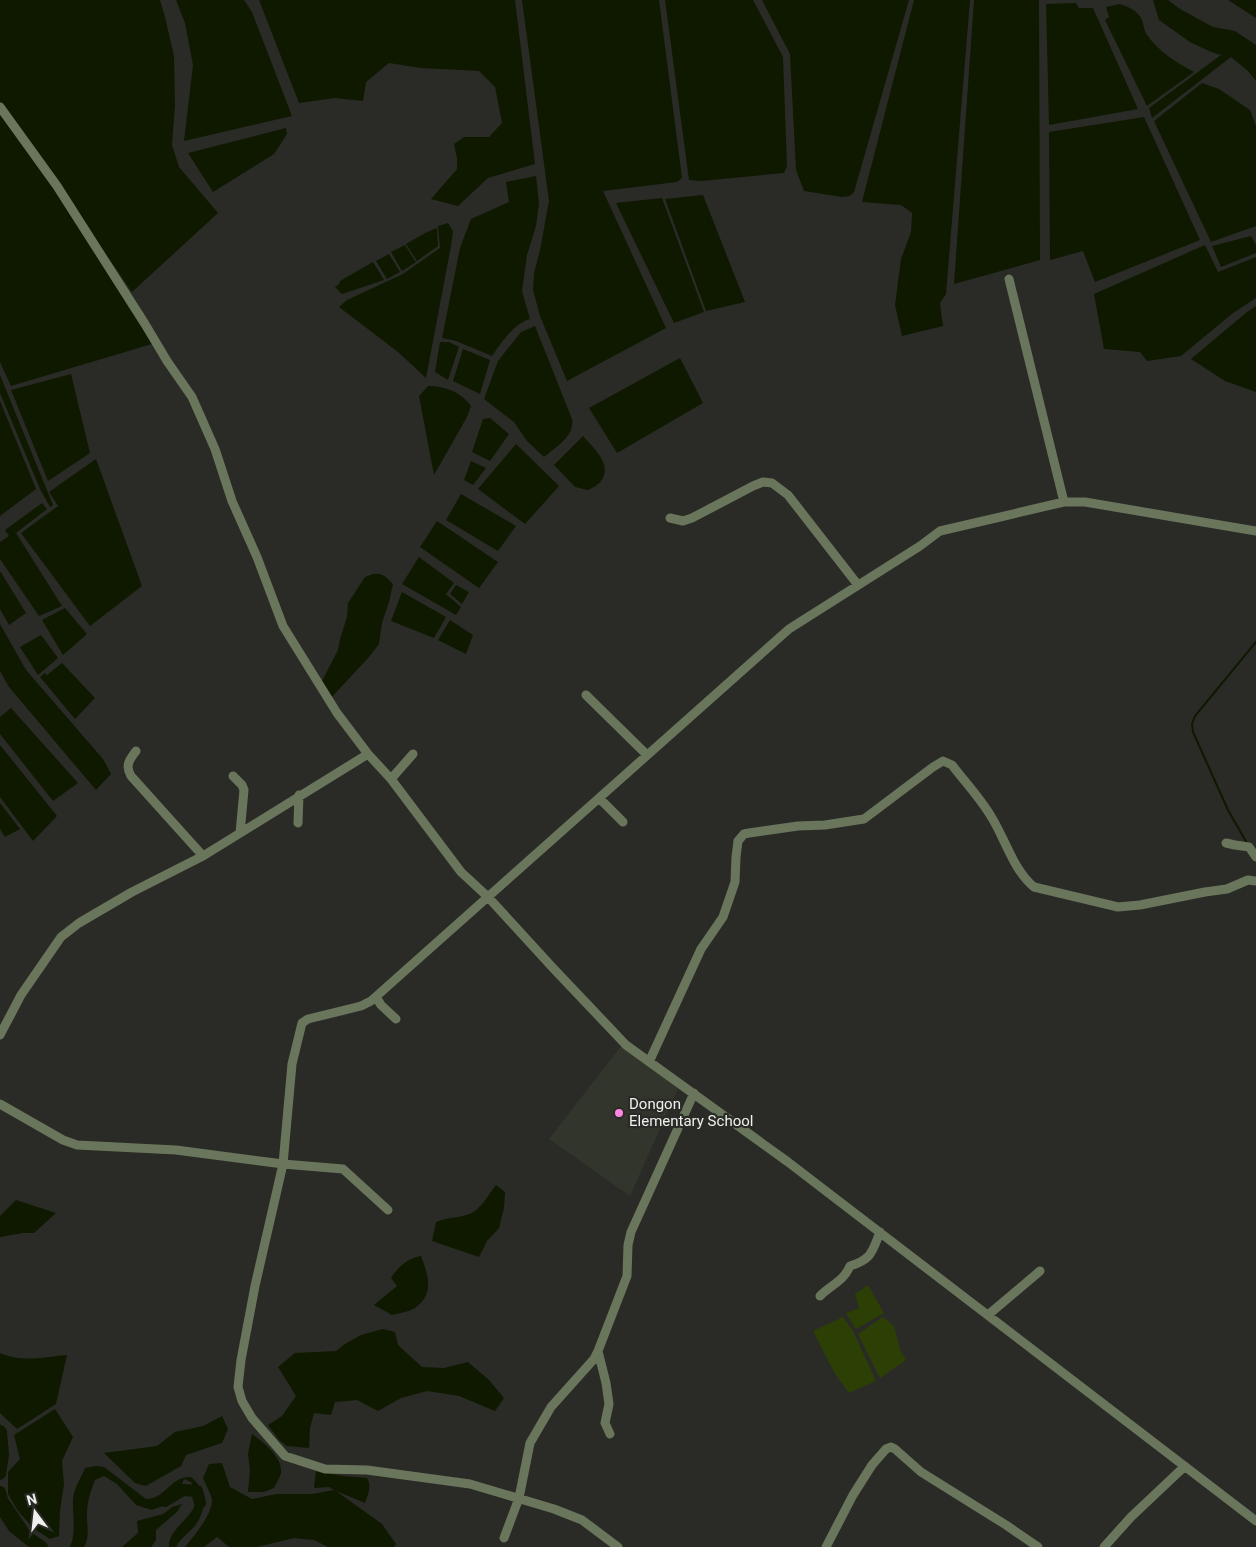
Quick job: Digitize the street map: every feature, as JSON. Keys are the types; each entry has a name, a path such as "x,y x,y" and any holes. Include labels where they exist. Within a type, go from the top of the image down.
{"street":[{"path":"0,107 56,186 167,361 192,396 215,449 232,501 257,557 283,626 328,701 368,754 391,779 461,872 488,897 626,1045 788,1162 1256,1521"},
{"path":"1009,279 1064,502"},
{"path":"670,518 683,521 692,518 762,482 772,483 788,495 858,585"},
{"path":"618,1547 582,1520 554,1509 470,1484 367,1470 325,1468 285,1456 252,1418 242,1401 238,1387 241,1360 255,1286 283,1164 292,1064 302,1023 308,1019 367,1004 789,629 920,546 940,531 1064,502 1085,502 1256,531"},
{"path":"586,695 647,755"},
{"path":"136,751 128,765 128,771 131,776 203,856"},
{"path":"0,1035 22,995 61,937 79,923 132,892 203,856 368,754"},
{"path":"391,779 413,754"},
{"path":"649,1062 701,949 723,917 735,882 738,841 742,836 749,833 798,826 826,825 864,819 943,761 952,765 991,816 1020,870 1034,887 1118,907 1140,905 1227,889 1248,880 1256,882"},
{"path":"233,776 242,785 244,790 240,834"},
{"path":"298,823 299,795"},
{"path":"599,798 623,822"},
{"path":"1226,843 1249,847 1256,857"},
{"path":"376,997 381,1005 396,1019"},
{"path":"504,1538 519,1498 530,1442 551,1407 594,1360 627,1276 628,1245 631,1232 694,1093"},
{"path":"0,1104 63,1140 77,1145 176,1150 345,1170 388,1210"},
{"path":"820,1296 831,1285 845,1276 850,1266 871,1254 880,1232"},
{"path":"988,1315 1040,1271"},
{"path":"598,1351 606,1382 609,1404 605,1423 610,1434"},
{"path":"826,1547 853,1495 872,1465 886,1449 891,1448 896,1449 921,1472 1038,1547"},
{"path":"1104,1547 1185,1466"}],"shaded area":[{"path":"0,0 160,0 174,56 175,105 172,145 179,167 218,213 132,292 0,102"},
{"path":"176,0 244,0 252,12 292,116 184,141 193,65 185,23"},
{"path":"259,0 515,0 535,164 488,178 458,206 431,199 457,169 454,144 464,137 489,137 502,123 495,87 479,71 421,68 389,63 366,82 363,101 335,98 299,103"},
{"path":"522,0 659,0 682,178 677,182 603,191 666,328 567,381 540,316 533,290 534,273 549,201"},
{"path":"665,0 753,0 783,57 787,166 784,173 701,181 689,180"},
{"path":"762,0 909,0 854,192 850,196 842,197 804,191 796,170 790,54"},
{"path":"914,0 970,0 946,294 940,303 943,326 902,336 895,305 901,259 911,232 912,213 901,205 862,202"},
{"path":"974,0 1039,0 1040,260 954,284"},
{"path":"1153,0 1168,0 1180,9 1213,27 1235,31 1256,45 1256,81 1248,71 1231,57 1152,118 1149,108 1221,55 1190,42 1159,20"},
{"path":"1228,0 1256,0 1256,18"},
{"path":"1076,3 1079,8 1093,8 1138,109 1049,125 1046,4"},
{"path":"1120,4 1138,14 1146,33 1162,52 1194,72 1147,106 1105,20 1109,17 1106,7"},
{"path":"1202,83 1219,89 1250,110 1256,126 1256,226 1211,242 1154,121"},
{"path":"0,112 53,188 152,344 11,386 0,362"},
{"path":"1144,117 1200,240 1095,282 1083,251 1050,260 1049,132"},
{"path":"286,128 287,134 274,154 213,192 188,153"},
{"path":"536,176 539,203 536,226 527,255 522,291 530,319 513,329 492,356 456,341 442,338 460,248 471,219 509,202 506,182"},
{"path":"703,195 745,302 706,311 665,199"},
{"path":"662,198 704,312 674,323 616,203"},
{"path":"448,223 453,231 451,246 426,378 398,352 339,307 347,300 403,274 440,248 438,226"},
{"path":"437,228 438,246 417,261 406,244"},
{"path":"1251,236 1256,245 1256,253 1221,267 1212,246"},
{"path":"405,245 416,262 402,271 391,252"},
{"path":"1205,245 1218,272 1256,257 1256,298 1233,313 1181,356 1147,361 1140,352 1104,349 1094,294"},
{"path":"389,254 400,272 387,279 376,261"},
{"path":"373,262 384,280 342,294 335,287 340,281"},
{"path":"1256,306 1256,392 1225,381 1191,359"},
{"path":"535,326 572,419 571,431 568,436 544,457 527,441 514,422 484,399 498,361 521,332"},
{"path":"440,342 449,342 459,347 448,380 435,372"},
{"path":"463,349 490,360 480,394 453,381"},
{"path":"680,358 703,403 617,453 589,408"},
{"path":"71,374 90,453 48,481 11,390"},
{"path":"0,375 53,505 50,507 40,489 0,393"},
{"path":"428,386 452,391 471,406 467,417 434,475 419,396"},
{"path":"0,401 36,489 0,516"},
{"path":"490,418 509,434 490,461 472,452 483,419"},
{"path":"583,436 601,457 605,469 600,482 588,490 575,487 554,465"},
{"path":"516,444 559,486 525,524 478,489"},
{"path":"96,459 142,586 90,626 21,533 58,506 49,492"},
{"path":"471,461 486,468 473,485 464,480"},
{"path":"461,494 516,526 498,551 446,520"},
{"path":"42,503 47,509 16,533 62,606 39,616 0,559 0,542 9,536 5,530"},
{"path":"437,521 498,562 479,588 420,547"},
{"path":"419,557 454,583 446,594 461,607 456,615 402,584"},
{"path":"0,571 26,613 9,625 0,609"},
{"path":"373,574 384,576 393,584 382,623 379,644 329,700 321,683 338,650 347,617 348,603 365,577"},
{"path":"456,585 469,592 462,604 450,594"},
{"path":"402,592 446,617 434,638 391,621"},
{"path":"65,608 87,634 63,655 42,620"},
{"path":"450,620 473,635 466,654 438,640"},
{"path":"0,624 26,670 103,759 111,774 96,790 9,687 0,671"},
{"path":"41,635 58,658 38,675 20,647"},
{"path":"62,663 95,698 75,719 40,677 45,673 47,675"},
{"path":"11,708 78,783 53,801 0,734 0,717"},
{"path":"0,745 57,816 33,841 0,797"},
{"path":"0,803 20,829 5,837 0,829"},
{"name":"Dongon Elementary School","path":"621,1046 679,1086 630,1196 549,1139"},
{"path":"496,1185 505,1192 504,1208 499,1228 487,1241 479,1257 432,1241 436,1222 472,1213 482,1204"},
{"path":"16,1200 56,1213 34,1233 0,1237 0,1216"},
{"path":"421,1256 426,1270 428,1290 421,1303 413,1309 392,1315 374,1305 397,1286 391,1278 397,1270 408,1261"},
{"path":"383,1329 395,1332 398,1345 422,1367 444,1368 468,1362 489,1380 504,1398 495,1411 459,1396 427,1391 401,1398 378,1411 357,1400 335,1402 331,1415 314,1413 310,1428 309,1448 287,1446 279,1440 268,1425 282,1416 296,1396 278,1367 295,1353 336,1351 361,1335"},
{"path":"0,1353 25,1359 67,1355 56,1404 17,1429 0,1413"},
{"path":"55,1409 73,1437 62,1461 64,1484 59,1536 50,1539 33,1528 18,1511 8,1494 8,1472 20,1459 14,1435"},
{"path":"222,1416 228,1429 222,1443 186,1455 181,1466 146,1486 135,1483 104,1453 157,1446 175,1432 203,1426"},
{"path":"0,1424 6,1444 0,1463"},
{"path":"252,1434 271,1450 281,1467 281,1473 274,1488 264,1492 248,1492 250,1470 248,1454"},
{"path":"222,1463 230,1487 252,1499 277,1494 312,1494 334,1490 329,1487 314,1488 316,1471 367,1478 369,1487 365,1503 336,1491 382,1524 396,1544 394,1547 328,1547 314,1540 294,1538 257,1547 229,1547 217,1537 204,1547 185,1547 202,1525 211,1506 212,1500 203,1478 209,1464"},
{"path":"104,1467 146,1499 159,1495 178,1480 191,1477 200,1487 203,1498 202,1511 197,1523 176,1547 169,1547 173,1534 195,1505 196,1498 191,1482 184,1479 177,1497 171,1503 152,1510 136,1505 117,1484 104,1476 95,1480 90,1493 87,1511 88,1536 86,1543 84,1547 70,1547 73,1535 73,1499 75,1491 85,1468"},
{"path":"0,1501 32,1537 48,1547 29,1547 9,1531 0,1517"},
{"path":"182,1504 177,1512 156,1530 156,1540 151,1547 122,1547 138,1533 137,1521 163,1514 172,1507"}],"green space":[{"path":"868,1285 884,1313 856,1329 846,1313 859,1308 855,1294"},
{"path":"843,1317 853,1331 876,1381 849,1393 834,1372 813,1331"},
{"path":"883,1317 894,1326 900,1350 906,1360 880,1378 858,1334"}],"waterway":[{"path":"1248,845 1228,810 1193,732 1192,724 1195,716 1256,642"},
{"path":"0,1431 3,1455 0,1474"},
{"path":"165,1501 183,1490 197,1491 200,1503"},
{"path":"0,1492 2,1500 26,1536 42,1547"}],"place":[{"name":"Dongon Elementary School","path":"619,1113"}]}
